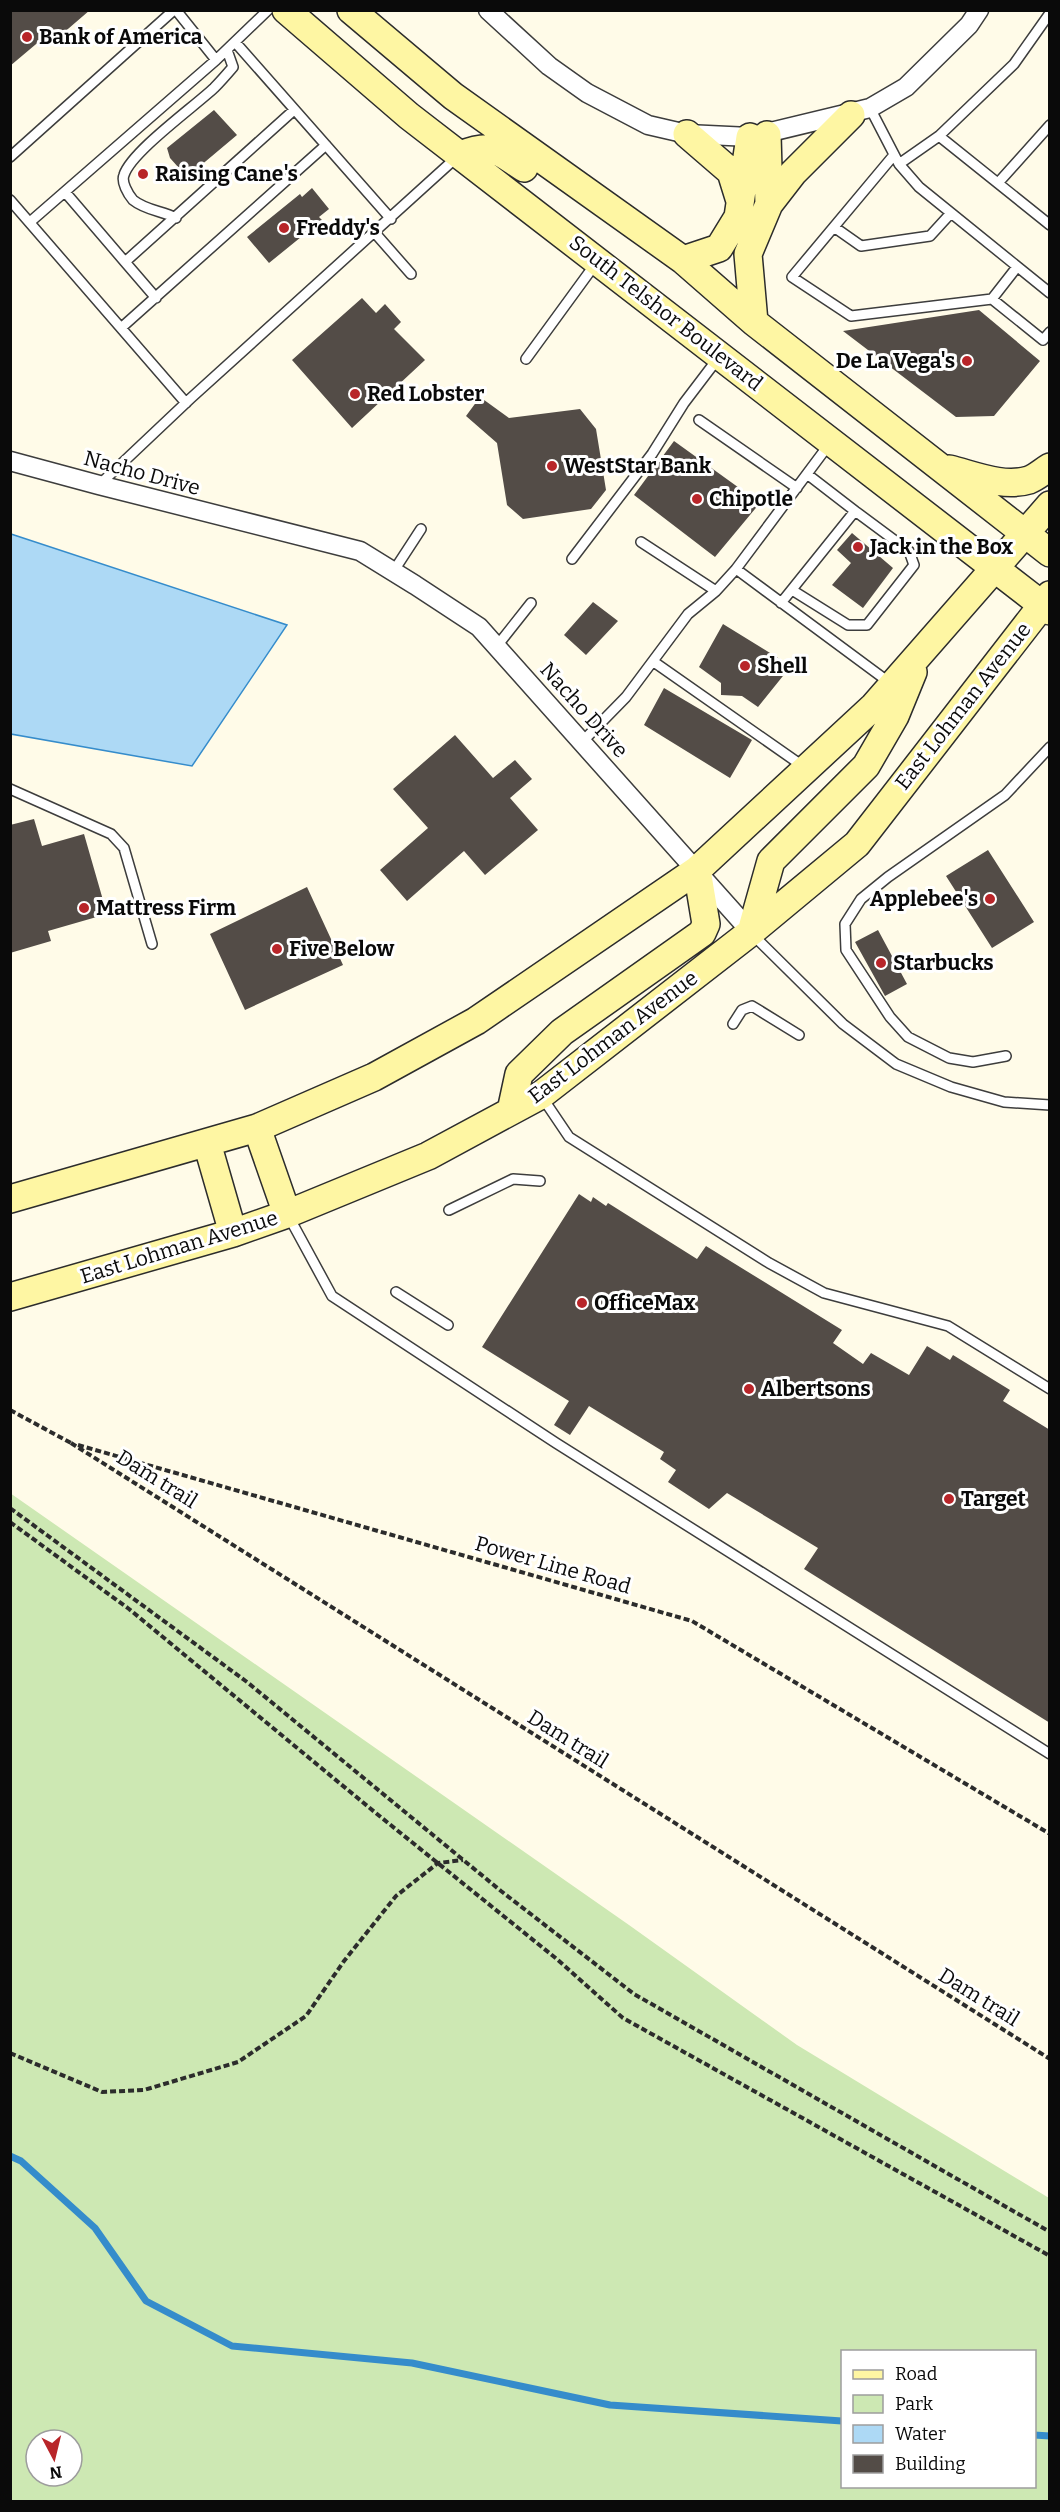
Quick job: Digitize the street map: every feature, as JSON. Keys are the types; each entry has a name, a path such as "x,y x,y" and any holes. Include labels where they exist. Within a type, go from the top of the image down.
{"main road":[{"name":"South Telshor Boulevard","path":"286,10 410,116 994,568 1047,604"},
{"path":"351,10 453,96 683,260 754,322 1050,553"},
{"path":"754,322 748,254 769,204 793,173 861,112"},
{"path":"687,134 731,172 740,201"},
{"path":"683,260 719,248 738,217 740,201 758,136"},
{"path":"758,136 769,204"},
{"path":"460,155 481,147 495,149 618,229 648,235"},
{"path":"940,467 1000,482 1032,479 1050,467"},
{"path":"10,1199 257,1128 374,1077 476,1021 697,870 874,706 1050,505"},
{"name":"East Lohman Avenue","path":"10,1297 233,1233 287,1214 428,1156 541,1095 751,932 857,844 1047,604"},
{"path":"751,932 771,861 866,766 895,716 921,651"},
{"path":"510,1111 519,1074 562,1032 702,933 706,924 697,870"},
{"path":"257,1128 287,1214"},
{"path":"207,1143 233,1233"}],"street":[{"path":"488,10 549,66 587,93 648,125 687,134 758,136 861,112 906,87 969,25 979,10"},
{"name":"Nacho Drive","path":"10,460 99,485 360,551 393,572 479,627 751,932"}],"lane":[{"path":"10,157 175,10 216,60"},
{"path":"30,222 216,60 268,10"},
{"path":"1017,267 992,299 851,316 792,277 896,159 939,136 1014,64 1050,13"},
{"path":"235,42 391,219"},
{"path":"176,218 162,211 151,210 134,200 124,186 123,176 130,164 148,146 233,67 227,50"},
{"path":"125,262 294,110"},
{"path":"861,112 919,187 1050,293"},
{"path":"998,183 1050,125"},
{"path":"939,136 1050,225"},
{"path":"122,328 326,145"},
{"path":"99,485 186,403 460,155"},
{"path":"65,192 156,298"},
{"path":"10,200 186,403"},
{"path":"834,227 861,246 930,236 951,213"},
{"path":"375,233 411,274"},
{"path":"526,359 597,261"},
{"path":"992,299 1043,340 1050,332"},
{"path":"572,559 652,454 684,403 720,355"},
{"path":"699,420 797,488"},
{"path":"582,742 626,697 688,614 716,591 736,569 831,442"},
{"path":"792,590 848,625 867,625 914,565 909,551 807,474"},
{"path":"781,603 855,511"},
{"path":"393,572 421,529"},
{"path":"641,542 716,591"},
{"path":"736,569 892,685"},
{"path":"497,646 531,603"},
{"path":"654,662 806,769"},
{"path":"1006,1056 973,1062 949,1058 908,1037 890,1017 846,950 845,924 861,899 888,877 1005,795 1050,747"},
{"path":"10,789 111,834 124,848 152,944"},
{"name":"Nacho Drive","path":"751,932 843,1024 896,1064 951,1087 995,1099 1050,1105"},
{"path":"733,1024 742,1010 752,1006 799,1035"},
{"path":"541,1095 569,1137 769,1263 824,1293 948,1326 1050,1389"},
{"path":"449,1210 513,1179 540,1181"},
{"path":"287,1214 332,1296 721,1548 1050,1754"},
{"path":"396,1292 448,1325"}],"path":[{"name":"Power Line Road","path":"10,1410 71,1443 692,1621 1050,1834"},
{"name":"Dam trail","path":"71,1443 1050,2059"},
{"path":"10,1508 247,1682 463,1860 634,1994 1050,2232"},
{"path":"10,1522 129,1609 558,1960 623,2018 1050,2256"},
{"path":"10,2053 102,2092 144,2090 238,2062 306,2016 345,1961 396,1896 438,1863 463,1860"}],"green space":[{"path":"10,1493 797,2045 1049,2198 1049,2501 11,2501"}],"water":[{"path":"11,534 287,625 192,766 11,734"}],"building":[{"name":"Bank of America","path":"10,10 90,10 54,41 48,34 10,66"},
{"path":"214,110 237,135 187,177 170,158 167,148"},
{"name":"Freddy's","path":"312,188 329,209 319,217 322,220 269,263 247,237 300,194 302,197"},
{"name":"Red Lobster","path":"362,298 376,313 385,304 401,322 394,329 425,360 352,428 292,360"},
{"path":"979,310 1040,361 994,416 956,417 843,331"},
{"name":"WestStar Bank","path":"480,397 509,418 580,409 596,429 606,490 591,509 523,519 507,505 497,443 466,416"},
{"name":"Chipotle","path":"674,441 760,503 715,557 634,495"},
{"path":"852,533 893,568 863,608 832,585 851,563 837,550"},
{"path":"593,602 618,621 586,655 564,635"},
{"name":"Shell","path":"723,624 791,666 758,707 742,696 721,695 721,683 699,667"},
{"name":"Shell","path":"664,688 752,740 730,778 644,725"},
{"path":"455,735 493,778 515,760 532,779 510,798 538,830 485,875 464,851 407,901 380,870 428,828 393,789"},
{"path":"34,819 42,846 84,834 107,914 48,931 51,941 10,953 10,825"},
{"name":"Applebee's","path":"988,850 1034,922 992,948 946,876"},
{"name":"Five Below","path":"307,887 343,965 245,1010 210,934"},
{"name":"Starbucks","path":"878,930 907,984 885,996 855,942"},
{"path":"579,1194 591,1202 593,1197 606,1206 608,1203 697,1259 706,1246 842,1330 833,1343 863,1364 871,1353 909,1375 927,1346 950,1360 953,1355 1010,1390 1003,1401 1050,1430 1050,1723 804,1569 818,1548 727,1493 709,1509 668,1482 676,1470 660,1459 664,1452 589,1406 570,1435 554,1425 569,1401 482,1347"}],"waterway":[{"path":"10,2156 21,2161 95,2228 146,2301 232,2346 412,2363 610,2405 841,2421"},
{"path":"1036,2435 1050,2436"}],"place":[{"name":"Bank of America","path":"27,37"},
{"name":"Raising Cane's","path":"143,174"},
{"name":"Freddy's","path":"284,228"},
{"name":"De La Vega's","path":"967,361"},
{"name":"Red Lobster","path":"355,394"},
{"name":"WestStar Bank","path":"552,466"},
{"name":"Chipotle","path":"697,499"},
{"name":"Jack in the Box","path":"858,547"},
{"name":"Shell","path":"745,666"},
{"name":"Applebee's","path":"990,899"},
{"name":"Mattress Firm","path":"84,908"},
{"name":"Five Below","path":"277,949"},
{"name":"Starbucks","path":"881,963"},
{"name":"OfficeMax","path":"582,1303"},
{"name":"Albertsons","path":"749,1389"},
{"name":"Target","path":"949,1499"}]}
